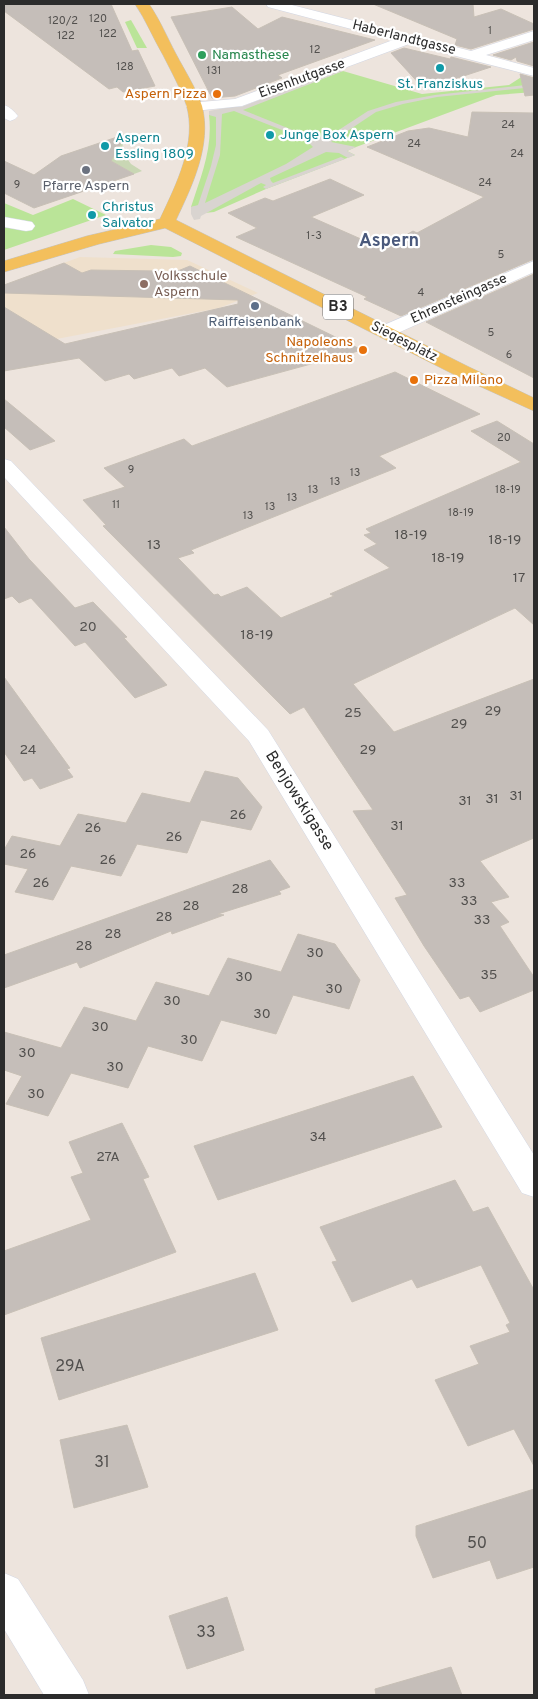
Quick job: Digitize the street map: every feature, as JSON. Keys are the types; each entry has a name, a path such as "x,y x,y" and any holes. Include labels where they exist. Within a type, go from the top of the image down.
{"main road":[{"path":"4,267 40,255 66,254 171,222 194,153 196,137 194,106 176,67 142,4"},
{"name":"Siegesplatz","path":"171,222 384,332 534,405"}],"street":[{"name":"Haberlandtgasse","path":"277,4 534,72"},
{"path":"473,55 534,34"},
{"name":"Eisenhutgasse","path":"194,106 236,103 408,39"},
{"path":"4,222 26,226"},
{"name":"Ehrensteingasse","path":"384,332 534,266"},
{"name":"Benjowskigasse","path":"4,466 258,736 534,1183"},
{"path":"4,1593 68,1695"}],"shaded area":[{"path":"339,70 343,71 243,110 305,135 319,137 331,135 368,111 396,102 435,95 534,84 534,87 437,97 376,112 331,142 356,147 347,151 355,155 348,158 339,153 326,152 270,178 271,181 273,183 341,157 345,159 266,189 263,187 266,185 261,183 201,216 200,219 194,220 191,214 191,207 198,205 216,145 216,117 209,115 209,111 236,106 241,107","holes":["234,111 305,139 313,147 286,164 205,203 220,155 222,114"]},
{"path":"80,257 187,260 258,293 219,308 4,349 4,285"}],"green space":[{"path":"131,20 147,48 137,48 125,22"},
{"path":"343,71 422,94 509,85 523,76 534,79 534,92 496,95 356,147 347,151 355,155 266,189 214,212 195,214 198,206 191,207 208,150 209,115 215,115 215,112 251,106"},
{"path":"118,139 124,142 121,150 131,164 142,171 134,174 97,153 119,146"},
{"path":"73,199 106,215 4,250 4,203 33,215"},
{"path":"151,245 171,247 182,253 181,256 173,257 113,254 115,251"}],"building":[{"path":"4,4 111,4 132,51 138,50 155,86 123,92 117,87 109,89 4,11"},
{"path":"373,4 473,4 474,17 501,9 534,24 534,29 471,49 455,45 457,39"},
{"path":"232,7 258,29 282,17 375,40 278,75 282,78 235,96 212,98 171,17"},
{"path":"534,42 534,66 517,61 516,57 511,60 493,55"},
{"path":"404,48 491,67 424,89 391,53"},
{"path":"520,74 534,78 534,95 525,96"},
{"path":"472,112 534,113 534,259 401,316 364,299 367,297 236,237 257,228 228,213 265,198 273,201 330,179 364,195 311,217 379,247 389,241 392,243 413,231 417,233 484,197 367,147 408,131 429,128 468,137"},
{"path":"126,134 111,161 134,174 34,208 4,193 4,161 34,175 61,156"},
{"path":"64,263 82,273 91,270 159,271 168,275 190,266 362,350 227,387 205,368 179,376 172,368 134,379 129,374 105,381 79,358 4,371 4,307 65,344 238,304 238,300 4,293 4,285"},
{"path":"534,274 534,378 426,322"},
{"path":"395,372 480,414 379,456 396,468 191,550 194,553 178,558 214,595 218,594 221,597 247,587 281,618 334,596 330,594 390,568 364,550 377,544 364,535 371,533 366,529 521,462 471,431 497,421 534,444 534,625 515,608 353,684 394,732 534,679 534,838 480,861 509,897 491,902 509,922 500,926 534,977 534,990 480,1012 469,996 460,999 424,946 395,898 407,895 353,811 373,810 304,707 290,714 103,526 106,525 83,500 125,487 104,468 184,439 192,446"},
{"path":"4,399 55,441 30,450 4,427"},
{"path":"4,527 29,559 75,608 93,602 127,637 124,638 167,685 135,698 85,642 75,646 31,598 19,603 12,596 4,599"},
{"path":"4,677 70,768 67,769 73,777 40,789 32,778 24,781 4,752"},
{"path":"205,771 238,778 262,807 251,830 201,820 187,853 137,844 121,876 71,866 53,900 15,892 28,869 4,864 4,850 12,836 60,846 78,814 126,823 142,793 190,803"},
{"path":"270,860 290,887 279,891 281,894 218,914 224,915 172,934 171,931 80,968 77,962 4,988 4,955"},
{"path":"298,934 335,944 360,980 349,1009 293,995 276,1034 221,1020 202,1061 148,1046 128,1088 71,1073 48,1116 6,1104 22,1076 4,1070 4,1032 61,1048 84,1007 136,1021 156,982 209,996 228,958 281,972"},
{"path":"413,1076 442,1127 218,1200 194,1146"},
{"path":"122,1123 149,1177 143,1179 176,1252 4,1315 4,1251 91,1220 71,1177 83,1173 69,1142"},
{"path":"455,1180 473,1212 488,1207 534,1290 534,1466 514,1429 468,1446 435,1380 479,1364 470,1346 510,1332 506,1325 510,1323 481,1265 417,1288 412,1279 352,1302 332,1262 337,1261 320,1227"},
{"path":"255,1273 278,1330 59,1400 41,1338"},
{"path":"127,1425 148,1487 74,1508 60,1440"},
{"path":"534,1489 534,1567 497,1579 490,1560 433,1578 416,1536 416,1526"},
{"path":"227,1597 244,1650 187,1669 169,1616"},
{"path":"451,1667 462,1695 376,1695 375,1689"}],"place":[{"name":"Namasthese","path":"202,55"},
{"name":"St. Franziskus","path":"440,68"},
{"name":"Aspern Pizza","path":"217,94"},
{"name":"Junge Box Aspern","path":"270,135"},
{"name":"Aspern Essling 1809","path":"105,146"},
{"name":"Pfarre Aspern","path":"86,170"},
{"name":"Christus Salvator","path":"92,215"},
{"name":"Volksschule Aspern","path":"144,284"},
{"name":"Raiffeisenbank","path":"255,306"},
{"name":"Napoleons Schnitzelhaus","path":"363,350"},
{"name":"Pizza Milano","path":"414,380"}],"district":[{"name":"Aspern","path":"389,241"}]}
